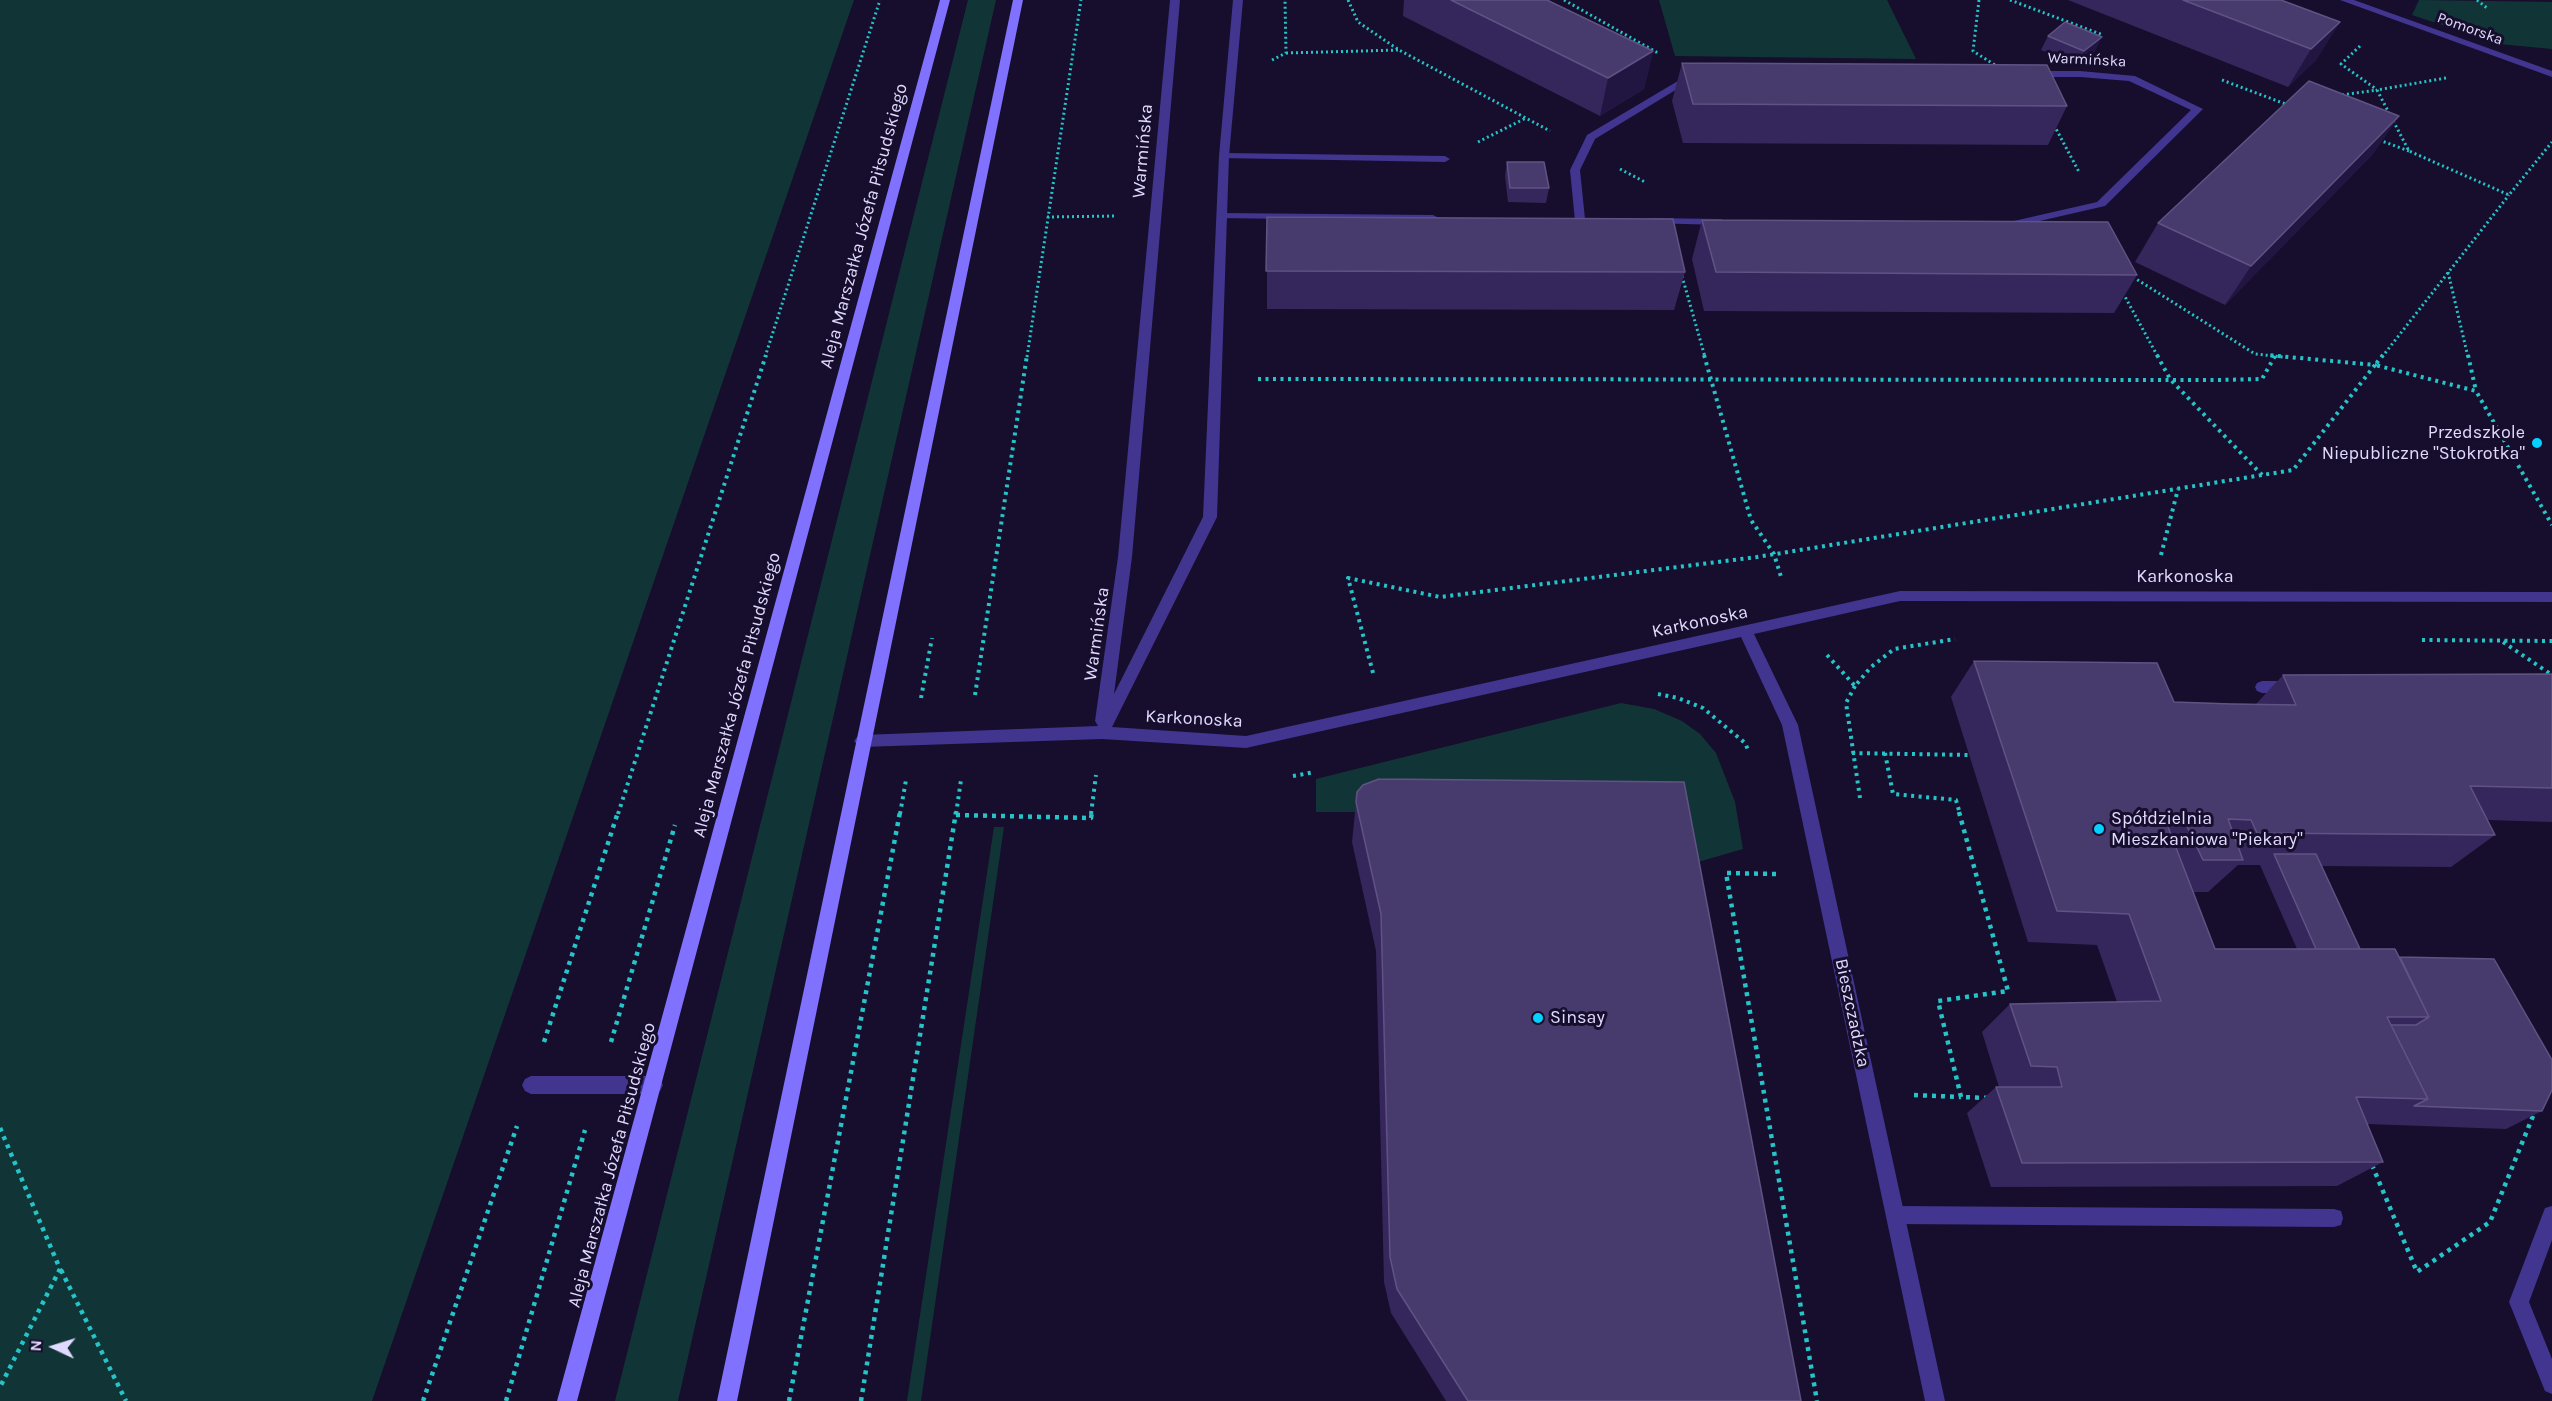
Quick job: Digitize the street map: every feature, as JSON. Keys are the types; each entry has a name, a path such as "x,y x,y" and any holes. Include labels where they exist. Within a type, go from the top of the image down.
{"street":[{"name":"Aleja Marszałka Józefa Piłsudskiego","path":"567,1401 945,0"},
{"path":"727,1401 862,741 1018,0"},
{"name":"Warmińska","path":"1102,733 1125,557 1175,0"},
{"name":"Warmińska","path":"1102,733 1210,517 1224,156 1238,0"},
{"name":"Pomorska","path":"2345,0 2552,74"},
{"path":"2374,10 2385,0"},
{"path":"1579,219 1575,170 1591,137 1700,73"},
{"name":"Warmińska","path":"1994,225 2017,225 2101,204 2198,109 2131,78 2080,74 2011,74"},
{"path":"1224,156 1445,159"},
{"path":"1221,216 1448,218"},
{"path":"1638,220 1731,222"},
{"name":"Karkonoska","path":"862,741 1102,733 1246,742 1900,596 2552,597"},
{"name":"Bieszczadzka","path":"1746,632 1790,724 1935,1401"},
{"path":"2262,687 2308,687"},
{"path":"531,1085 654,1085"},
{"path":"1896,1215 2334,1218"},
{"path":"2552,1215 2518,1302 2552,1384"}],"path":[{"path":"423,1401 531,1085 880,0"},
{"path":"1348,0 1358,22 1399,50 1679,201 1685,221"},
{"path":"1564,0 1662,55 1688,80"},
{"path":"1979,0 1973,51 2011,74"},
{"path":"2362,44 2341,64 2377,90 2409,151 2509,195"},
{"path":"1286,53 1399,50"},
{"path":"2027,74 2097,206"},
{"path":"2342,95 2456,76"},
{"path":"2284,104 2296,102"},
{"path":"1445,159 1526,118"},
{"path":"1386,711 1368,661 1348,578 1440,597 1774,554 2293,470 2552,142"},
{"path":"1047,217 1156,216"},
{"path":"1680,267 1751,520 1774,554"},
{"path":"2124,271 2255,354 2375,364 2476,391"},
{"path":"2448,272 2476,391 2552,525"},
{"path":"2120,288 2170,379 2262,475"},
{"path":"1215,379 2262,379 2275,356"},
{"path":"2501,641 2552,675"},
{"path":"1855,686 1846,703 1860,798"},
{"path":"1648,692 1678,698 1703,708 1745,743 1752,761"},
{"path":"1852,753 1969,755"},
{"path":"1885,753 1893,794 1956,800 2008,991 1938,1001 1961,1097 1993,1098"},
{"path":"1288,776 1321,771"},
{"path":"956,815 1091,818 1096,773 1107,773"},
{"path":"1774,864 1776,875 1726,873 1817,1401"},
{"path":"2368,1155 2417,1272 2490,1222 2539,1101"},
{"path":"0,1128 60,1269 126,1401"},
{"path":"0,1387 60,1269"}],"green space":[{"path":"0,0 854,0 372,1401 0,1401"},
{"path":"968,0 996,0 678,1401 615,1401"},
{"path":"1659,0 1887,0 1916,59 1675,56"},
{"path":"2419,0 2552,2 2552,49 2499,44 2412,15"},
{"path":"1621,703 1654,709 1682,721 1700,734 1716,753 1735,802 1743,849 1684,866 1377,812 1316,812 1316,779"},
{"path":"994,827 1004,827 921,1401 907,1401"}],"building":[{"path":"1451,0 1547,0 1653,51 1608,78"},
{"path":"2183,0 2281,0 2340,22 2311,49"},
{"path":"2065,22 2102,37 2084,51 2048,36"},
{"path":"1682,63 2047,65 2067,106 1693,104"},
{"path":"2309,81 2399,116 2251,266 2158,223"},
{"path":"1507,162 1544,162 1549,188 1510,188"},
{"path":"1267,217 1673,219 1685,272 1266,271"},
{"path":"1702,220 2108,222 2137,275 1716,272"},
{"path":"1974,661 2157,663 2174,702 2231,704 2296,705 2283,675 2552,674 2552,788 2470,786 2495,835 2257,833 2251,820 2228,819 2243,860 2203,860 2183,818 2165,819 2215,949 2395,949 2429,1017 2387,1017 2428,1099 2356,1097 2383,1162 2022,1163 1996,1087 2062,1087 2057,1067 2031,1066 2010,1004 2161,1001 2129,914 2057,911"},
{"path":"1379,779 1684,782 1801,1401 1468,1401 1397,1289 1390,1257 1381,914 1356,802 1357,792 1363,785"},
{"path":"2274,854 2316,854 2360,949 2316,949"},
{"path":"2400,957 2494,959 2552,1060 2552,1090 2542,1111 2414,1106 2428,1099 2391,1025 2416,1025 2429,1017"}],"place":[{"name":"Przedszkole Niepubliczne \"Stokrotka\"","path":"2537,443"},
{"name":"Spółdzielnia Mieszkaniowa \"Piekary\"","path":"2099,829"},
{"name":"Sinsay","path":"1538,1018"}]}
